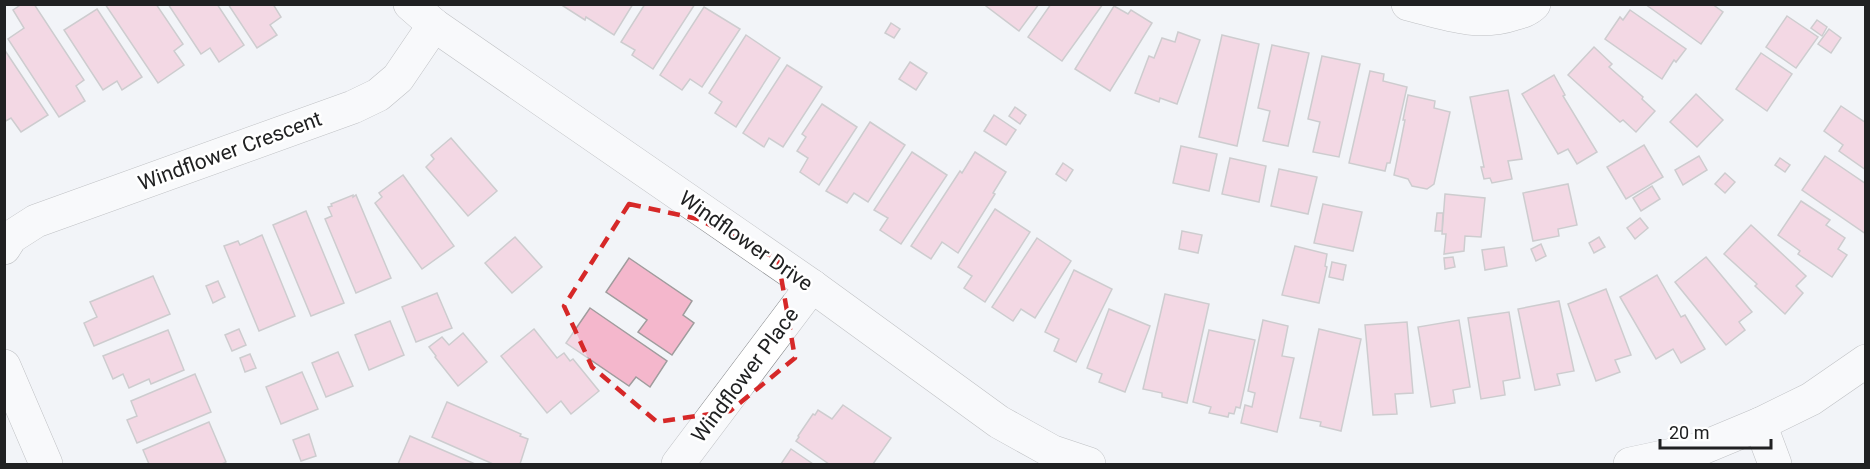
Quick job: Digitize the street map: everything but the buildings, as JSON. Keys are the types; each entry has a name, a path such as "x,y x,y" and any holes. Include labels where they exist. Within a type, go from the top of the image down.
{"street":[{"path":"1408,4 1477,20 1499,19 1529,9 1534,4"},
{"name":"Windflower Crescent","path":"4,248 11,237 36,221 353,107 378,95 399,78 422,15"},
{"name":"Windflower Drive","path":"422,15 812,286 999,422 1053,452 1089,465"},
{"name":"Windflower Place","path":"678,465 812,286"},
{"path":"1630,465 1700,449 1760,424 1811,399 1866,361"},
{"path":"4,366 46,465"},
{"path":"1760,424 1775,465"}],"highlighted area":[{"path":"629,204 698,219 778,259 795,358 730,411 657,422 592,367 564,306"}]}
